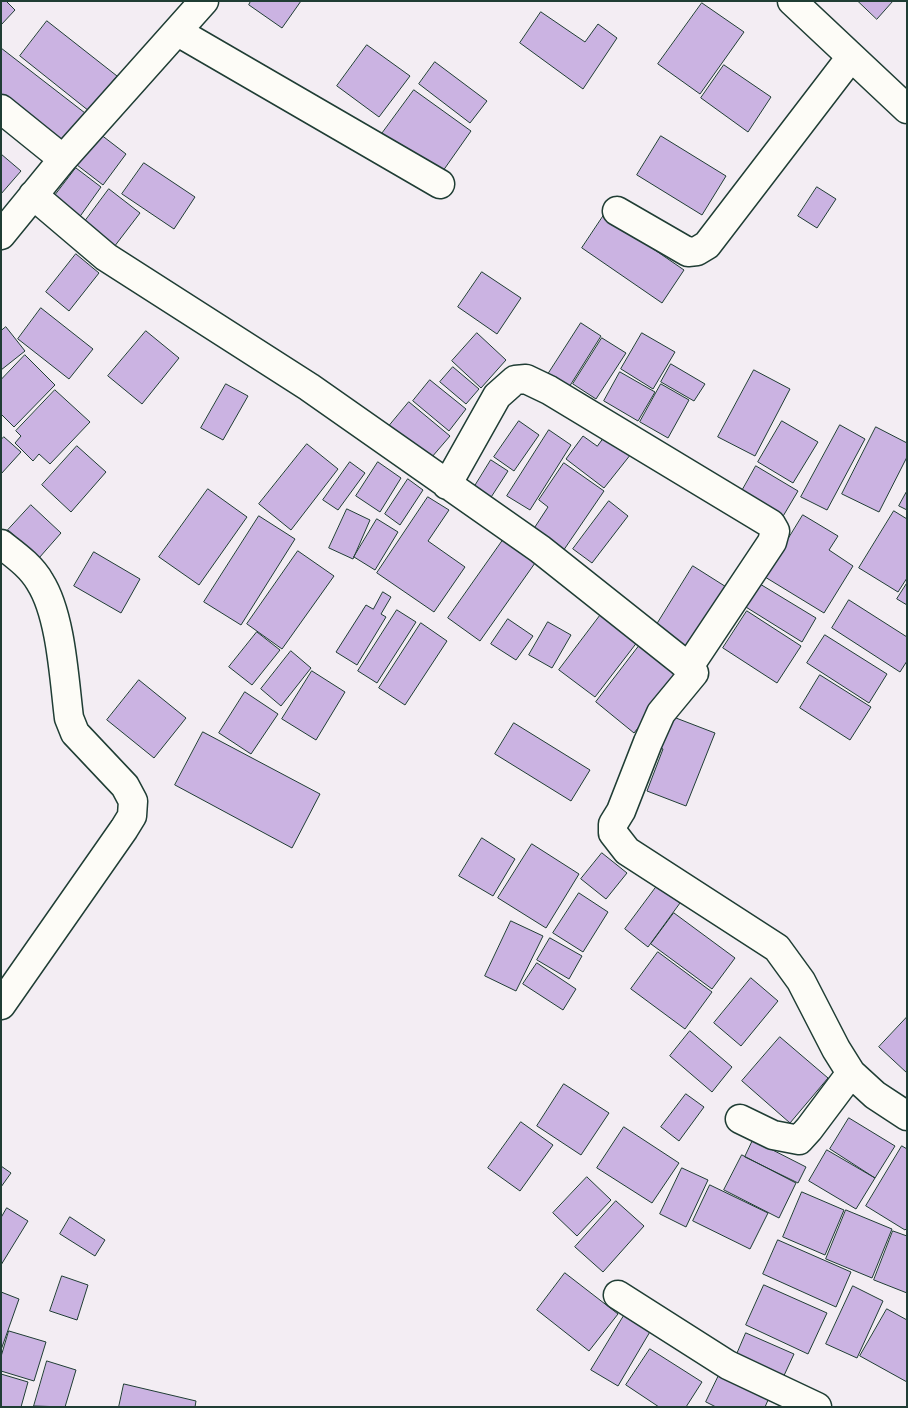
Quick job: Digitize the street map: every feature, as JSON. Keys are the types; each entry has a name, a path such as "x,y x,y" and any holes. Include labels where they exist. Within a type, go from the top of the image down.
{"street":[{"path":"1,235 63,159 204,1"},
{"path":"792,1 907,109"},
{"path":"178,32 440,184"},
{"path":"618,211 688,252 697,251 707,245 852,57"},
{"path":"1,109 63,159"},
{"path":"33,195 106,256 309,387 540,549 694,673 661,713 621,811 613,824 613,833 627,852 777,948 801,982 836,1049 851,1073 875,1095 907,1116"},
{"path":"448,485 497,396 515,380 526,379 549,390 771,524 775,531 772,542 688,668"},
{"path":"1,544 23,561 40,582 56,617 69,718 75,733 125,786 133,801 132,816 124,829 1,1005"},
{"path":"740,1119 773,1135 799,1140 851,1073"},
{"path":"618,1295 728,1365 817,1407"}],"building":[{"path":"1,1 6,1 15,10 1,25"},
{"path":"251,1 301,1 282,28 249,5"},
{"path":"858,1 893,1 877,19"},
{"path":"702,3 744,32 700,94 658,64"},
{"path":"541,12 585,42 598,24 617,38 583,89 520,43"},
{"path":"47,21 117,76 89,111 20,56"},
{"path":"367,45 410,76 379,117 337,86"},
{"path":"1,48 85,113 61,145 1,99"},
{"path":"435,62 487,101 470,123 419,84"},
{"path":"724,65 771,97 748,132 701,98"},
{"path":"414,90 471,131 438,178 381,135"},
{"path":"100,134 126,154 103,185 77,165"},
{"path":"661,136 726,176 702,215 637,175"},
{"path":"1,154 21,171 1,194"},
{"path":"144,163 195,197 174,229 122,194"},
{"path":"76,168 101,187 76,222 50,202"},
{"path":"817,187 836,199 817,228 798,216"},
{"path":"109,189 140,213 114,247 83,224"},
{"path":"604,215 684,270 662,303 582,248"},
{"path":"76,254 99,273 69,311 46,292"},
{"path":"482,272 521,298 497,334 458,307"},
{"path":"41,308 93,349 69,379 18,339"},
{"path":"581,323 601,336 566,392 545,379"},
{"path":"6,327 25,351 1,370 1,331"},
{"path":"146,331 179,358 142,404 108,376"},
{"path":"477,333 506,360 481,388 452,361"},
{"path":"642,333 675,352 653,389 621,369"},
{"path":"602,338 626,353 596,399 573,384"},
{"path":"25,355 55,385 14,427 1,414 1,380"},
{"path":"671,364 705,384 694,401 661,382"},
{"path":"453,367 479,389 466,404 440,382"},
{"path":"754,370 790,389 755,456 718,437"},
{"path":"620,372 655,392 638,421 604,401"},
{"path":"430,380 466,409 449,431 413,401"},
{"path":"226,384 248,396 223,440 201,428"},
{"path":"661,384 689,400 668,438 640,422"},
{"path":"55,390 90,422 50,464 39,454 33,461 15,443 21,436 16,431"},
{"path":"409,402 450,436 425,465 385,431"},
{"path":"519,421 539,435 514,471 494,457"},
{"path":"782,421 818,442 793,483 758,462"},
{"path":"840,425 865,439 827,510 801,497"},
{"path":"876,427 907,443 907,457 879,512 842,494"},
{"path":"549,430 571,445 530,510 507,496"},
{"path":"606,435 631,454 604,488 566,459 583,436 597,446"},
{"path":"4,437 21,452 1,474 1,440"},
{"path":"307,444 338,469 291,530 259,504"},
{"path":"77,446 106,472 71,512 42,485"},
{"path":"491,460 508,471 486,505 470,494"},
{"path":"350,462 365,473 338,510 323,500"},
{"path":"378,462 401,478 380,512 356,496"},
{"path":"564,463 604,491 561,554 531,533 548,507 539,500"},
{"path":"756,466 798,491 779,523 738,498"},
{"path":"408,479 423,490 400,525 385,514"},
{"path":"208,489 247,517 199,585 159,557"},
{"path":"907,491 907,510 899,506"},
{"path":"428,497 449,510 428,541 465,567 434,612 377,573"},
{"path":"609,501 628,516 592,563 573,549"},
{"path":"31,505 61,533 39,558 8,530"},
{"path":"347,509 370,520 353,559 329,548"},
{"path":"894,511 907,519 907,578 898,592 859,568"},
{"path":"803,515 838,536 829,550 853,566 824,613 765,577"},
{"path":"259,516 295,539 241,625 204,602"},
{"path":"377,519 398,532 375,570 354,557"},
{"path":"503,540 535,563 480,641 448,618"},
{"path":"298,551 334,576 282,649 247,624"},
{"path":"94,552 140,579 121,613 74,586"},
{"path":"693,566 731,590 689,658 651,634"},
{"path":"755,581 816,618 802,642 741,604"},
{"path":"907,583 907,605 897,599"},
{"path":"383,592 391,597 381,614 386,617 357,665 336,652 366,605 373,609"},
{"path":"849,600 907,637 907,661 900,672 832,628"},
{"path":"397,610 416,622 377,683 358,671"},
{"path":"747,611 801,646 777,683 723,648"},
{"path":"602,613 638,641 595,697 559,670"},
{"path":"508,619 533,636 516,660 491,644"},
{"path":"548,622 571,635 552,668 529,655"},
{"path":"421,623 447,641 405,705 379,688"},
{"path":"257,632 280,650 252,685 229,667"},
{"path":"825,635 887,674 869,703 807,663"},
{"path":"639,646 678,677 634,733 596,702"},
{"path":"291,651 311,668 281,706 261,689"},
{"path":"312,671 345,692 316,740 282,719"},
{"path":"820,675 871,707 850,740 800,708"},
{"path":"139,680 186,718 154,758 107,720"},
{"path":"245,692 278,714 251,754 219,733"},
{"path":"665,716 676,718 715,733 686,806 647,791 663,749 654,745"},
{"path":"514,723 590,770 571,801 495,754"},
{"path":"203,732 320,794 292,848 175,785"},
{"path":"482,838 515,859 493,896 459,876"},
{"path":"532,844 579,874 546,928 498,898"},
{"path":"602,853 627,873 606,899 581,879"},
{"path":"657,886 680,903 648,947 625,929"},
{"path":"579,893 608,912 583,952 553,933"},
{"path":"674,913 735,958 712,989 651,944"},
{"path":"511,921 543,936 516,991 485,976"},
{"path":"550,938 582,956 569,979 537,960"},
{"path":"658,952 712,992 685,1029 631,989"},
{"path":"537,963 576,989 563,1010 523,984"},
{"path":"751,978 778,1001 741,1046 714,1023"},
{"path":"907,1017 907,1073 879,1047"},
{"path":"690,1031 732,1067 712,1092 670,1056"},
{"path":"780,1037 828,1078 790,1123 742,1081"},
{"path":"564,1084 609,1113 581,1155 537,1126"},
{"path":"686,1094 704,1107 679,1141 661,1127"},
{"path":"849,1118 895,1146 875,1178 830,1149"},
{"path":"521,1122 553,1145 520,1191 488,1168"},
{"path":"624,1127 679,1163 652,1203 597,1168"},
{"path":"753,1140 806,1167 798,1183 745,1157"},
{"path":"902,1146 907,1149 907,1228 905,1230 866,1206"},
{"path":"827,1150 875,1178 856,1209 809,1181"},
{"path":"742,1155 796,1183 779,1218 724,1190"},
{"path":"1,1166 11,1173 1,1187"},
{"path":"682,1168 708,1180 686,1227 660,1214"},
{"path":"587,1177 611,1200 577,1236 553,1213"},
{"path":"710,1185 768,1213 750,1249 693,1221"},
{"path":"802,1192 844,1210 825,1255 783,1237"},
{"path":"616,1201 644,1226 603,1272 575,1247"},
{"path":"7,1208 28,1221 1,1265 1,1218"},
{"path":"846,1210 892,1229 872,1278 826,1259"},
{"path":"70,1217 105,1240 95,1256 60,1234"},
{"path":"893,1231 907,1236 907,1293 874,1280"},
{"path":"778,1240 851,1272 836,1307 763,1274"},
{"path":"565,1273 618,1314 589,1351 537,1310"},
{"path":"62,1276 88,1285 77,1320 50,1311"},
{"path":"764,1285 827,1313 808,1354 746,1325"},
{"path":"853,1286 883,1301 857,1358 826,1344"},
{"path":"1,1292 19,1299 1,1350"},
{"path":"887,1309 907,1320 907,1382 860,1356"},
{"path":"625,1314 651,1330 618,1386 591,1370"},
{"path":"9,1331 46,1342 34,1381 1,1371 1,1357"},
{"path":"746,1333 794,1354 781,1382 734,1361"},
{"path":"650,1349 702,1382 686,1407 659,1407 626,1385"},
{"path":"47,1361 76,1370 65,1407 34,1406"},
{"path":"722,1369 772,1391 765,1407 716,1407 706,1402"},
{"path":"1,1374 28,1382 21,1407 1,1407"},
{"path":"124,1384 196,1401 195,1407 119,1407"}]}
